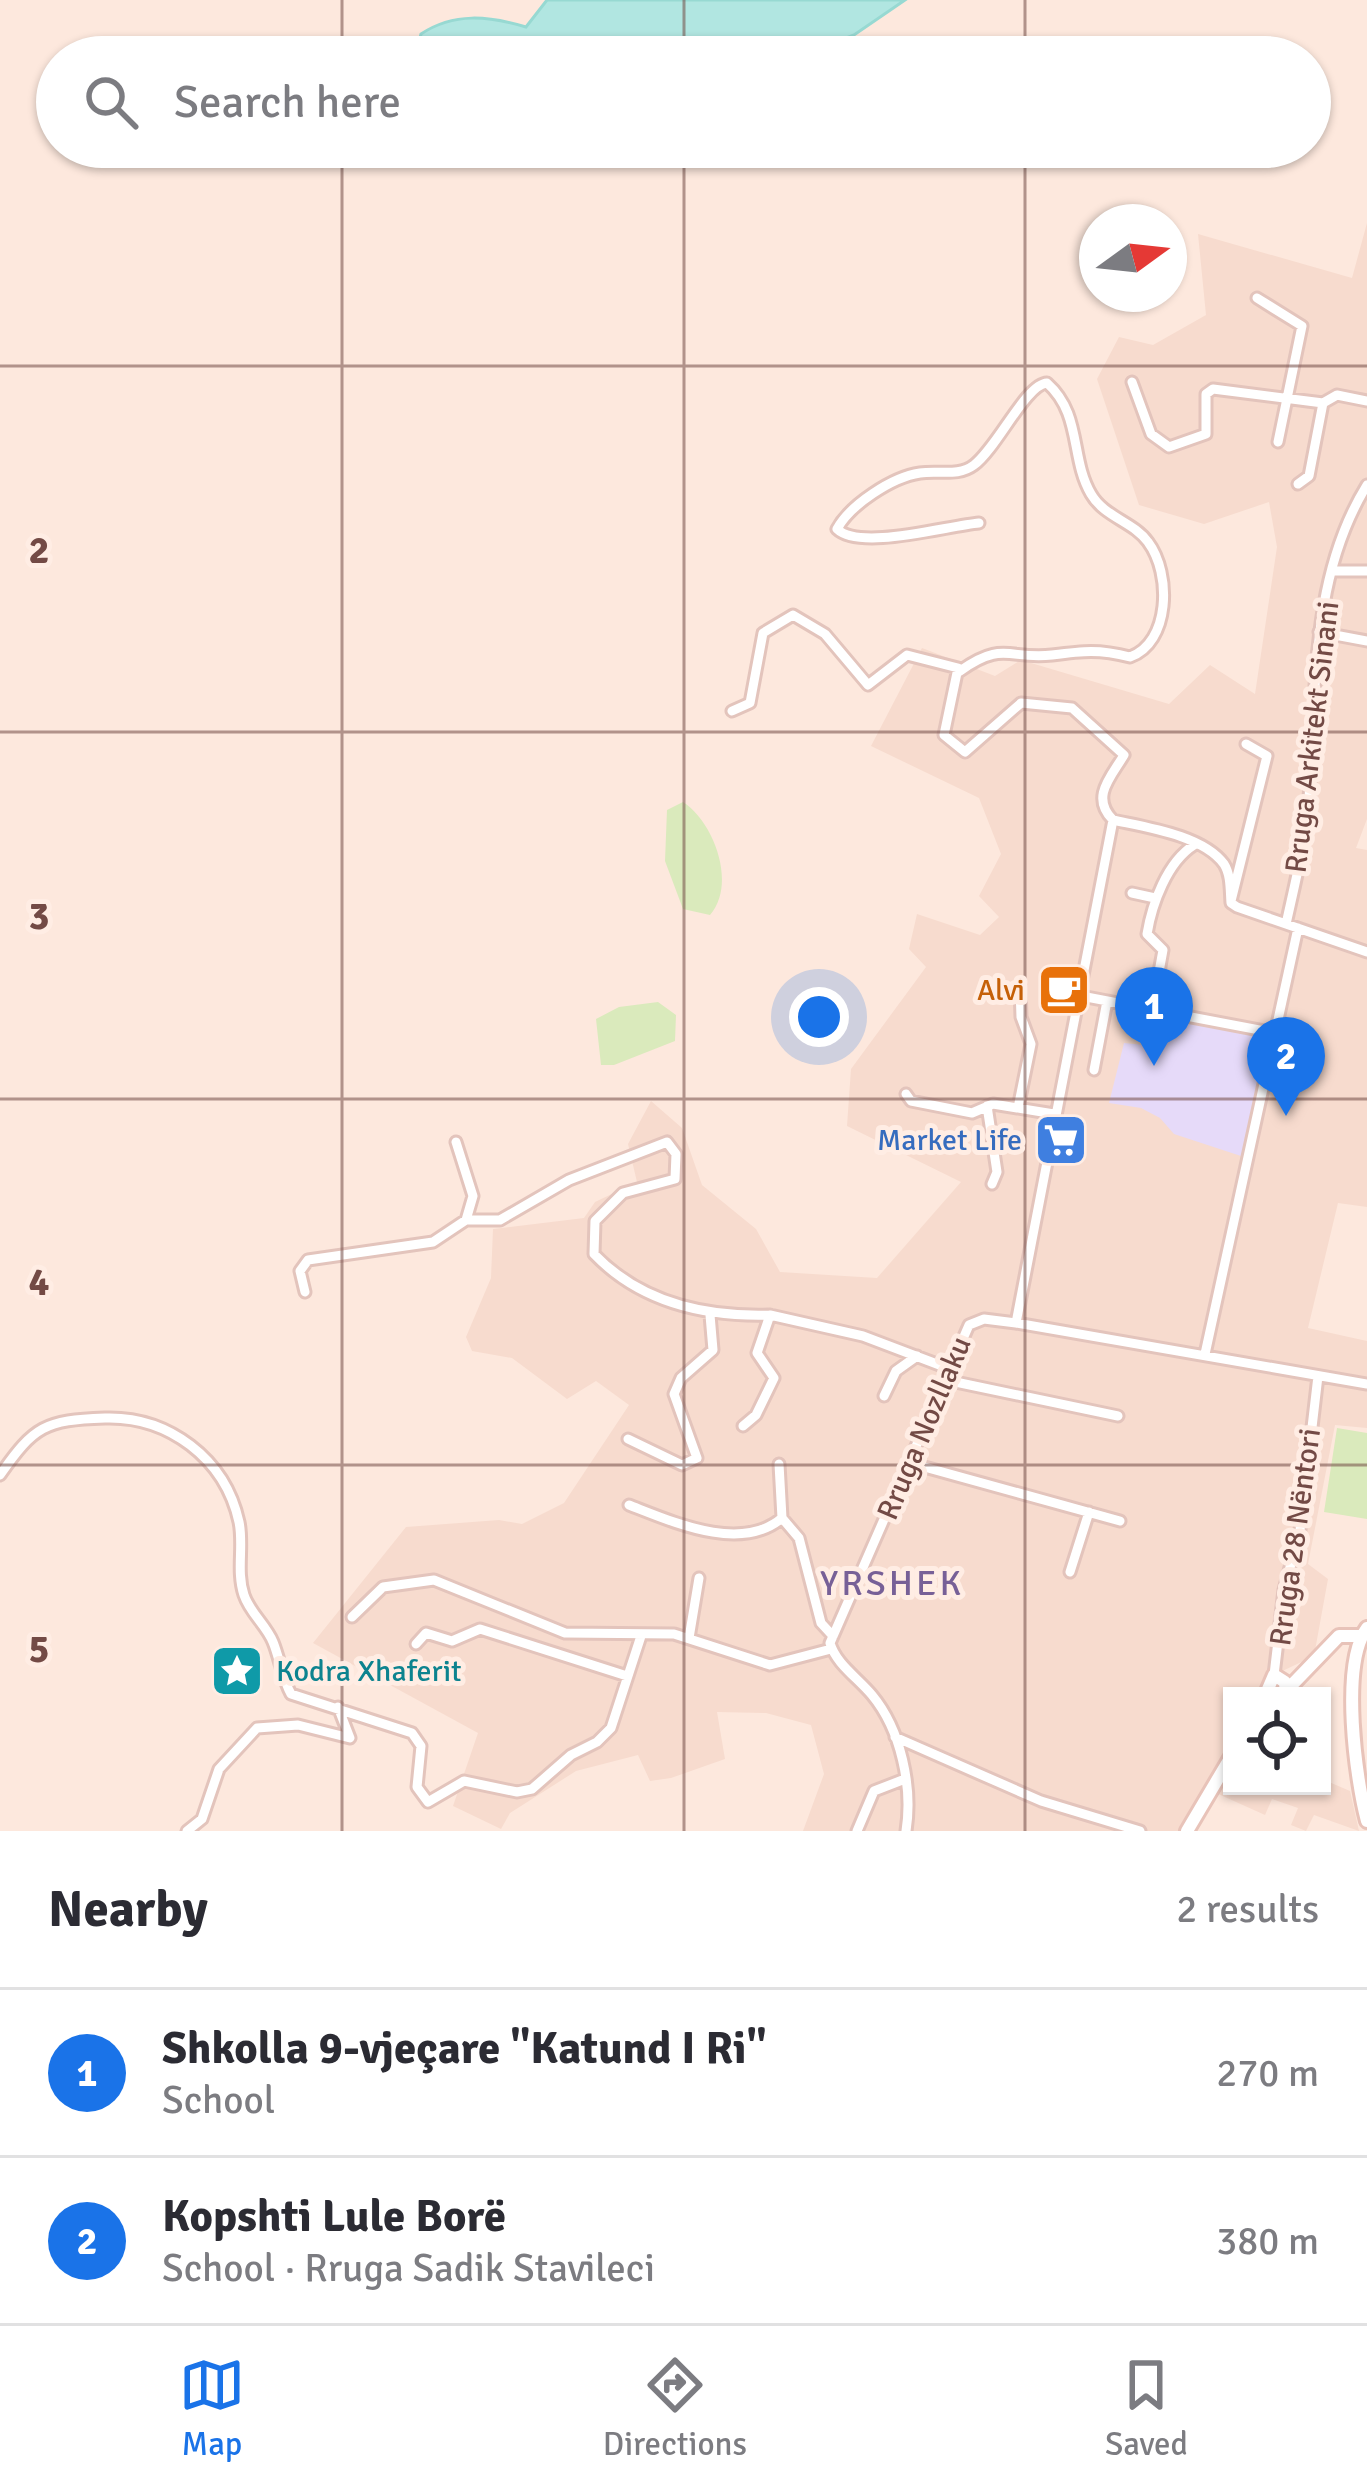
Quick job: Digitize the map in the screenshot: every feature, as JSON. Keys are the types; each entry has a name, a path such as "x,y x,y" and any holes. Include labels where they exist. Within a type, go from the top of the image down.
{"main road":[{"path":"1282,1685 1307,1673 1339,1636 1364,1632 1352,1762 1367,1821"},
{"path":"1187,1831 1223,1770"}],"street":[{"path":"1257,298 1302,326 1278,442"},
{"path":"1132,382 1150,434 1168,447 1206,434 1208,390 1323,404"},
{"path":"979,523 911,536 855,537 837,530 847,515 899,478 970,468 1013,422 1030,390 1047,383 1075,428 1090,493 1145,538 1154,552 1161,618 1151,645 1130,657 1089,648 1053,655 1007,649 987,653 960,671 945,720 947,740 969,750 999,718 1030,700 1072,708 1124,755 1103,790 1103,807 1113,820 1194,845 1225,865 1231,903"},
{"path":"1298,484 1309,476 1323,404 1337,394 1367,401"},
{"name":"Rruga Arkitekt Sinani","path":"1205,1354 1275,1033 1292,926 1309,802 1319,632 1334,571 1367,485"},
{"path":"1334,571 1367,572"},
{"path":"732,711 750,703 763,633 786,616 801,616 816,626 868,685 907,655 960,671"},
{"path":"1319,632 1367,641"},
{"path":"1231,903 1268,755 1246,744"},
{"path":"1016,1323 1113,820"},
{"path":"1152,1010 1163,950 1147,934 1155,898 1178,859 1194,845"},
{"path":"1132,893 1155,898"},
{"path":"1231,903 1367,952"},
{"path":"1018,1108 1031,1044 1021,1017 1020,987"},
{"path":"1076,995 1275,1033"},
{"path":"1094,1070 1107,1001"},
{"path":"906,1094 911,1101 972,1113 987,1106 1054,1114"},
{"path":"987,1106 997,1172 992,1184"},
{"path":"304,1292 300,1271 308,1260 433,1242 466,1220 474,1202 457,1142"},
{"path":"466,1220 500,1220 569,1180 667,1142 676,1154 675,1179 617,1196 595,1221 592,1247 598,1259 647,1293 710,1315 770,1315 863,1336 917,1356 948,1375 1118,1416"},
{"path":"628,1439 682,1465 697,1458 674,1394 681,1378 713,1350 710,1315"},
{"path":"743,1426 756,1415 774,1378 757,1353 770,1315"},
{"name":"Rruga Nozllaku","path":"830,1648 974,1321 1016,1323 1367,1384"},
{"path":"884,1396 896,1371 917,1356"},
{"name":"Rruga 28 Nëntori","path":"1282,1685 1284,1590 1300,1530 1318,1376"},
{"path":"0,1475 25,1439 56,1421 130,1418 176,1432 212,1468 232,1502 240,1529 244,1594 273,1641 291,1694 416,1736 421,1746 417,1786 428,1802 464,1781 518,1792 532,1789 571,1755 604,1736 641,1636"},
{"path":"910,1463 1120,1521"},
{"path":"779,1464 782,1518 799,1538 819,1618 833,1636"},
{"path":"628,1505 678,1526 752,1534 768,1532 782,1518"},
{"path":"1070,1572 1089,1511"},
{"path":"689,1638 699,1578"},
{"path":"352,1617 383,1587 434,1580 550,1629 689,1638 770,1665 830,1648 879,1704 895,1738 905,1779 906,1831"},
{"path":"416,1645 426,1633 452,1641 480,1629 628,1676"},
{"path":"187,1831 202,1819 219,1769 257,1728 298,1724 350,1738 338,1707"},
{"path":"895,1738 1040,1801 1140,1831"},
{"path":"857,1831 874,1791 905,1779"}],"shaded area":[{"path":"1367,223 1367,819 1356,848 1367,850 1367,1207 1338,1203 1308,1328 1367,1341 1367,1428 1335,1425 1308,1564 1328,1579 1314,1656 1274,1675 1269,1687 1223,1687 1223,1795 1331,1795 1331,1783 1350,1791 1359,1831 1314,1815 1306,1831 1291,1825 1298,1808 1272,1799 1265,1815 1216,1793 1194,1831 803,1831 824,1774 811,1725 766,1713 717,1712 725,1759 650,1781 638,1755 576,1771 510,1813 501,1829 453,1806 478,1733 313,1643 406,1527 499,1520 522,1524 564,1503 629,1405 596,1381 567,1399 512,1358 472,1351 466,1337 491,1278 493,1229 584,1218 595,1202 637,1182 628,1144 651,1101 682,1128 702,1185 756,1229 780,1272 877,1278 961,1182 847,1126 851,1069 926,967 909,949 917,914 980,935 999,917 979,896 1001,854 979,798 871,746 922,648 995,676 1021,660 1169,704 1210,665 1255,694 1277,547 1269,502 1204,524 1139,505 1097,379 1119,337 1153,345 1206,315 1198,234 1352,278"},
{"path":"1149,1014 1269,1038 1244,1157 1174,1134 1160,1118 1141,1108 1109,1103 1124,1043 1144,1045"}],"green space":[{"path":"683,802 704,824 718,854 722,887 710,915 683,909 665,861 667,810"},
{"path":"658,1002 676,1015 675,1041 614,1065 601,1065 596,1019 619,1007"},
{"path":"1337,1428 1367,1433 1367,1519 1324,1512"}],"water":[{"path":"547,0 905,0 851,36 420,36 446,22 472,18 526,27"}],"place":[{"name":"Alvi","path":"1064,990"},
{"name":"Shkolla 9-vjeçare \"Katund I Ri\"","path":"1154,1066"},
{"name":"Kopshti Lule Borë","path":"1286,1116"},
{"name":"Market Life","path":"1061,1140"},
{"name":"Kodra Xhaferit","path":"237,1671"}],"district":[{"name":"YRSHEK","path":"892,1582"}]}
